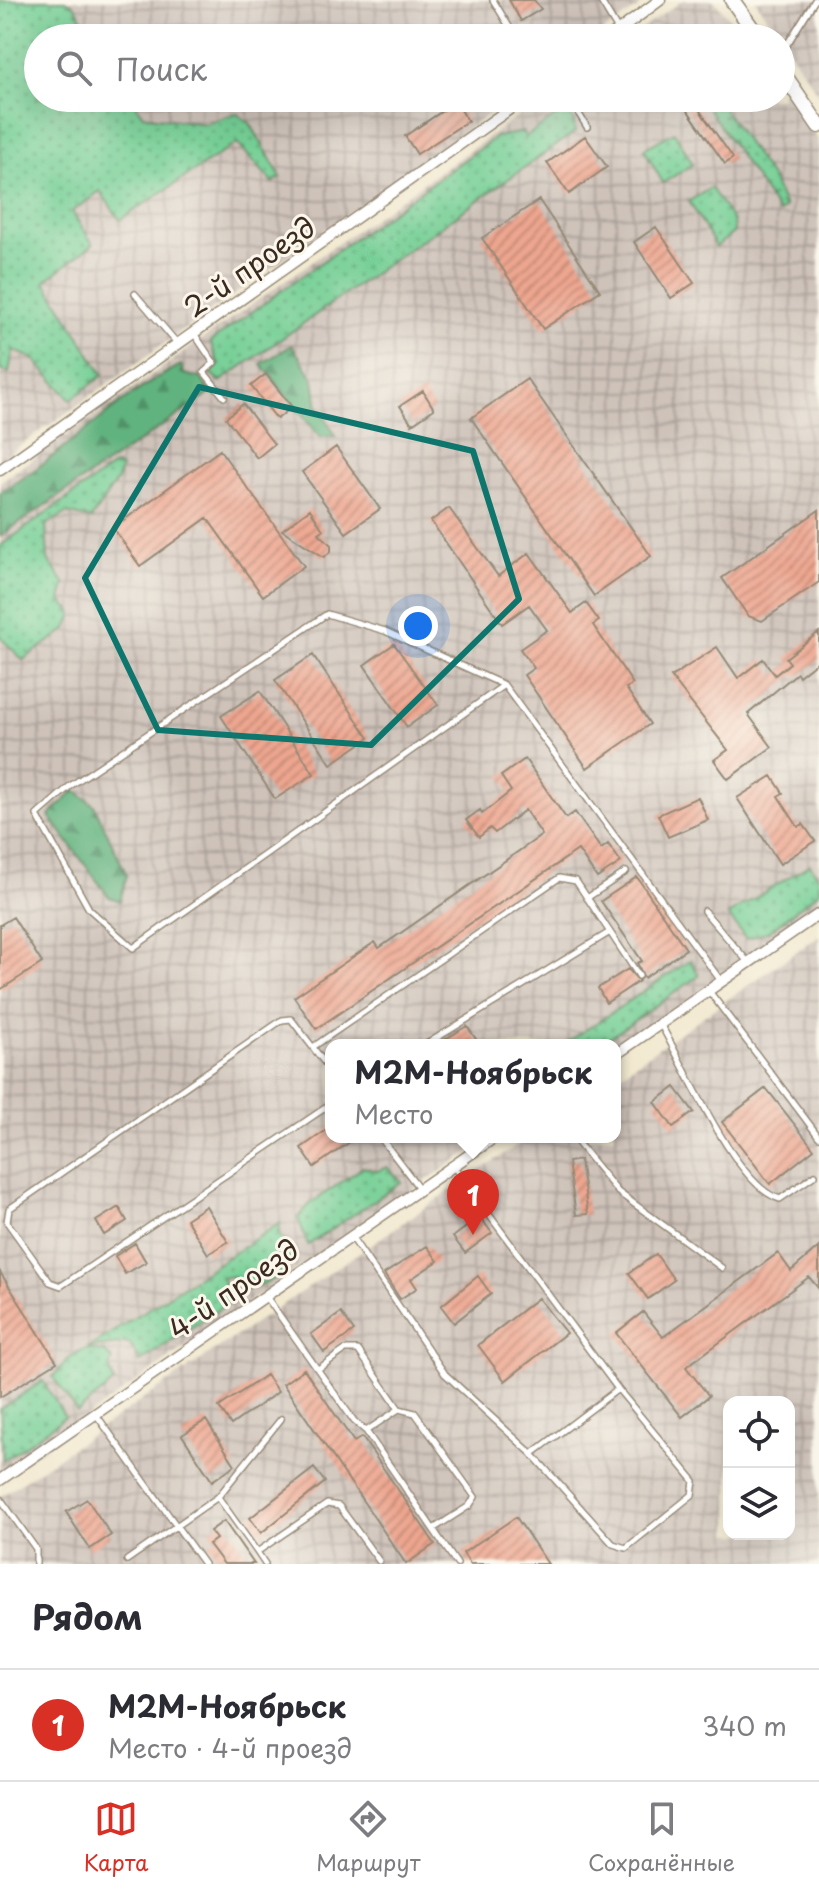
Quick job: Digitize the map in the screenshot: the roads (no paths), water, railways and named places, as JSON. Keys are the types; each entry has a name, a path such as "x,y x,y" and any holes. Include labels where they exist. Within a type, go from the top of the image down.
{"street":[{"path":"628,24 660,0"},
{"path":"732,0 749,24"},
{"path":"795,91 819,126"},
{"name":"2-й проезд","path":"0,470 195,335 506,112"},
{"path":"621,1051 819,914"},
{"name":"4-й проезд","path":"0,1480 264,1294 486,1143"}],"lane":[{"path":"493,0 508,24"},
{"path":"600,0 615,24"},
{"path":"795,31 813,1"},
{"path":"578,112 587,127"},
{"path":"135,294 178,344"},
{"path":"195,335 214,363 204,372 224,397"},
{"path":"504,685 133,948 89,909 37,815 70,786 327,614 385,631 504,685 722,982"},
{"path":"587,898 626,872"},
{"path":"313,1047 559,878 576,881 639,976"},
{"path":"704,911 749,962"},
{"path":"435,1039 610,932"},
{"path":"709,991 819,1137"},
{"path":"325,1063 291,1019 282,1020 9,1209 7,1222 50,1282 61,1286 325,1108"},
{"path":"660,1024 716,1130 763,1192 780,1199 815,1175"},
{"path":"384,1143 419,1189"},
{"path":"578,1143 618,1192 722,1268"},
{"path":"350,1235 445,1374 532,1454 613,1544 626,1548 692,1495 695,1487 618,1389 453,1165"},
{"path":"264,1294 354,1421 366,1431 457,1564"},
{"path":"318,1369 345,1350 358,1350 399,1409 419,1418 475,1497 469,1506 433,1529"},
{"path":"532,1454 618,1389"},
{"path":"366,1431 399,1409"},
{"path":"95,1413 204,1564"},
{"path":"127,1560 218,1497 281,1419"},
{"path":"218,1497 265,1564"},
{"path":"0,1498 36,1549 36,1564"},
{"path":"257,1552 327,1504 333,1504 339,1506 378,1563"}],"place":[{"name":"М2М-Ноябрьск","path":"473,1235"}]}
